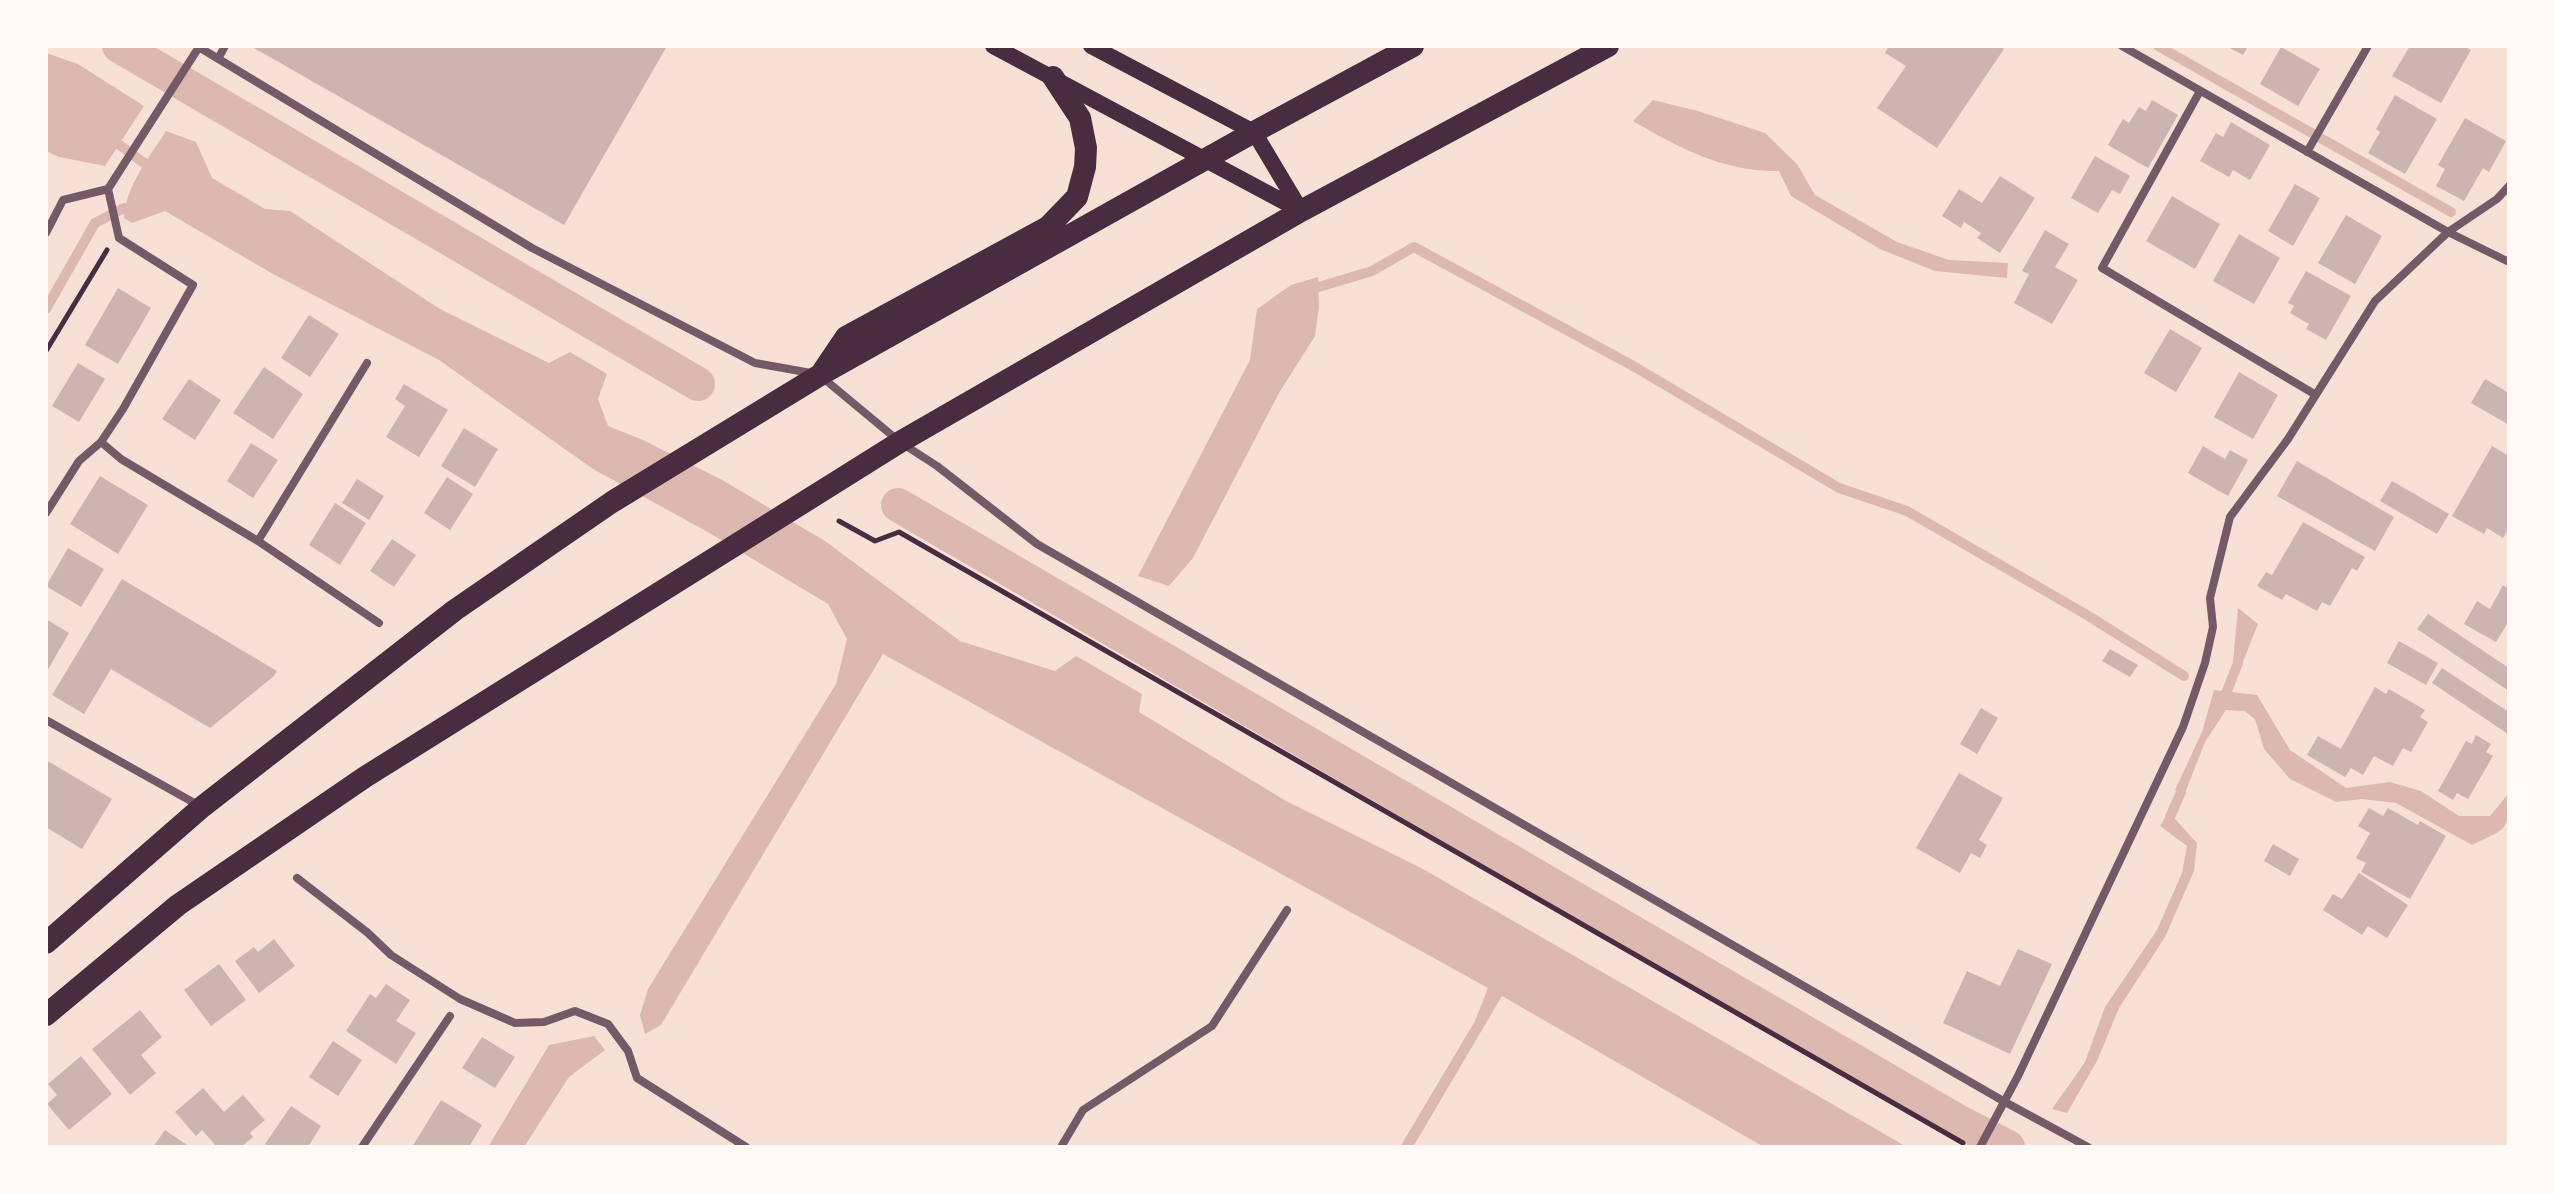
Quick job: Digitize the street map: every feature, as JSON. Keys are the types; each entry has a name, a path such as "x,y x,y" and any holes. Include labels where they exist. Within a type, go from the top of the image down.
{"highway":[{"path":"46,943 202,807 455,610 612,502 820,375 1413,46"},
{"path":"46,1015 178,905 365,777 900,442 1301,211 1608,46"},
{"path":"820,375 846,337 1048,227 1077,197 1085,167 1086,148 1080,118 1053,77"}],"main road":[{"path":"993,46 1301,211"},
{"path":"1091,46 1254,132 1301,211"}],"street":[{"path":"46,513 79,461 101,442 123,409 193,285 117,233 108,189 198,46 532,248 755,363 820,375 900,442 937,466 1037,544 2088,1147"},
{"path":"219,57 225,46"},
{"path":"2122,46 2448,232 2509,262"},
{"path":"2141,57 2146,46"},
{"path":"2307,152 2368,46"},
{"path":"2200,91 2102,268 2316,395"},
{"path":"1980,1147 2005,1102 2183,727 2205,663 2213,627 2210,598 2230,517 2288,439 2375,301 2448,232 2497,199 2509,186"},
{"path":"46,233 63,200 108,189"},
{"path":"258,541 367,363"},
{"path":"101,442 121,459 258,541 379,623"},
{"path":"46,720 202,807"},
{"path":"297,878 368,933 391,955 460,999 515,1023 544,1022 575,1011 608,1024 628,1051 637,1078 746,1147"},
{"path":"1061,1147 1083,1110 1212,1026 1287,910"},
{"path":"362,1147 450,1016"}],"path":[{"path":"46,351 117,233"},
{"path":"839,521 875,541 899,532 1970,1147"}],"shaded area":[{"path":"46,53 78,64 144,106 105,166 59,157 46,151"},
{"path":"1653,100 1765,133 1797,164 1815,195 1897,242 1949,260 2008,263 2007,278 1935,271 1880,249 1791,196 1779,171 1721,163 1685,149 1633,121"},
{"path":"166,131 196,142 212,178 265,209 290,211 440,309 549,363 570,352 607,374 598,399 608,426 724,481 825,541 960,641 1055,671 1076,656 1142,694 1139,712 1286,801 1421,868 1907,1147 1764,1147 1502,996 1413,1147 1400,1147 1475,1021 1488,988 883,654 661,1025 645,1034 640,1015 648,989 836,684 847,639 828,604 706,531 593,469 439,360 273,274 165,211 132,223 124,218 134,183"},
{"path":"1318,277 1319,307 1315,336 1279,393 1193,558 1169,586 1138,576 1250,360 1257,309 1291,285"},
{"path":"2238,608 2258,624 2242,664 2233,662"},
{"path":"2214,690 2257,695 2290,750 2346,788 2390,782 2421,791 2459,816 2490,816 2509,793 2506,823 2499,832 2472,845 2396,803 2362,799 2336,802 2290,779 2264,749 2255,719 2244,711 2226,710 2205,742 2185,793 2175,790 2202,732"},
{"path":"2166,816 2175,819 2197,843 2194,871 2165,937 2119,1008 2097,1061 2067,1113 2052,1109 2085,1062 2105,1007 2157,930 2182,873 2187,846 2160,826"},
{"path":"594,1036 605,1050 569,1077 524,1147 488,1147 549,1045"}],"building":[{"path":"667,46 564,225 254,48"},
{"path":"1889,46 2000,46 2004,49 1937,148 1877,108 1906,66 1885,53"},
{"path":"2226,46 2248,46 2243,55"},
{"path":"2410,46 2463,46 2471,50 2441,103 2392,76"},
{"path":"2281,47 2320,69 2298,106 2260,84"},
{"path":"2395,95 2437,119 2405,174 2368,153 2380,132 2376,129"},
{"path":"2152,100 2178,115 2148,168 2108,145 2123,119 2129,123 2139,107 2146,111"},
{"path":"2465,118 2506,141 2489,172 2483,168 2464,201 2436,186 2445,169 2438,165"},
{"path":"2231,122 2270,145 2250,180 2233,170 2229,177 2200,161 2216,133 2223,137"},
{"path":"2095,156 2130,176 2120,194 2112,190 2098,213 2071,198"},
{"path":"2000,176 2035,198 2000,253 1977,238 1981,233 1964,222 1961,228 1942,216 1959,189 1982,203"},
{"path":"2295,184 2320,198 2293,246 2268,231"},
{"path":"2172,196 2220,224 2195,269 2146,241"},
{"path":"2346,215 2382,236 2355,284 2318,263"},
{"path":"2045,230 2069,244 2055,267 2078,280 2052,324 2014,303 2029,274 2022,271"},
{"path":"2239,234 2280,258 2254,304 2213,281"},
{"path":"2306,271 2351,296 2326,340 2306,329 2309,324 2290,313 2294,306 2288,303"},
{"path":"118,288 151,308 118,364 85,345"},
{"path":"309,315 339,334 310,377 281,358"},
{"path":"2170,329 2202,348 2176,392 2144,373"},
{"path":"78,363 105,379 79,422 52,406"},
{"path":"264,367 303,394 273,439 233,413"},
{"path":"2239,372 2278,395 2253,439 2214,417"},
{"path":"189,379 221,400 195,440 162,419"},
{"path":"2485,379 2509,393 2509,425 2471,403"},
{"path":"404,384 448,410 419,457 386,437 405,406 395,399"},
{"path":"464,428 498,449 475,487 441,466"},
{"path":"251,443 278,460 253,498 227,481"},
{"path":"2203,446 2225,459 2230,450 2248,460 2228,496 2188,473"},
{"path":"2492,446 2509,456 2509,528 2503,538 2487,528 2484,534 2452,516"},
{"path":"2297,461 2394,517 2375,551 2277,496"},
{"path":"100,476 148,505 118,554 70,524"},
{"path":"447,477 473,494 450,530 424,513"},
{"path":"357,479 384,496 369,520 342,503"},
{"path":"2392,481 2449,514 2437,534 2380,501"},
{"path":"335,503 366,523 340,565 309,545"},
{"path":"2303,522 2365,557 2357,571 2352,568 2330,606 2322,602 2317,611 2286,594 2282,600 2257,586 2266,572 2272,575"},
{"path":"392,539 416,555 394,587 370,571"},
{"path":"68,548 104,569 81,607 46,586"},
{"path":"122,579 277,671 274,676 210,728 111,669 84,714 52,695"},
{"path":"2503,585 2509,589 2509,621 2496,642 2464,624 2477,601 2490,609"},
{"path":"2428,614 2509,668 2509,691 2417,629"},
{"path":"46,619 69,633 46,673"},
{"path":"2399,641 2438,663 2426,685 2387,663"},
{"path":"2110,649 2138,665 2130,677 2102,661"},
{"path":"2442,668 2509,712 2508,734 2432,683"},
{"path":"2375,687 2386,694 2389,689 2425,710 2420,717 2428,722 2411,752 2403,748 2393,766 2374,756 2363,775 2351,768 2345,777 2307,755 2318,736 2341,749"},
{"path":"1981,708 1998,718 1977,754 1960,744"},
{"path":"2476,735 2491,744 2486,752 2493,756 2468,799 2457,793 2453,800 2438,791 2466,741 2472,744"},
{"path":"46,760 112,799 82,849 46,827"},
{"path":"1959,773 2003,798 1979,840 1987,845 1980,858 1971,853 1960,873 1916,848"},
{"path":"2369,808 2383,816 2388,808 2446,836 2410,899 2361,872 2366,863 2356,858 2370,833 2358,826"},
{"path":"2273,844 2299,859 2290,876 2264,861"},
{"path":"2359,873 2408,905 2387,938 2368,926 2362,935 2323,910 2333,894 2342,899"},
{"path":"274,939 295,966 259,993 235,961 254,947 258,952"},
{"path":"2018,949 2052,964 2010,1054 1943,1023 1967,971 2000,986"},
{"path":"219,964 246,1000 211,1026 184,990"},
{"path":"386,984 410,1000 396,1021 416,1033 396,1064 346,1031 370,994 376,998"},
{"path":"140,1010 162,1037 141,1055 156,1073 130,1095 92,1049"},
{"path":"482,1037 515,1057 495,1088 462,1068"},
{"path":"333,1041 362,1060 338,1096 309,1077"},
{"path":"81,1056 112,1094 69,1130 47,1104 57,1095 48,1084"},
{"path":"203,1088 224,1112 243,1095 265,1120 250,1133 253,1137 241,1147 217,1147 202,1130 196,1136 175,1112"},
{"path":"441,1100 482,1125 469,1147 412,1147"},
{"path":"291,1106 321,1126 308,1147 270,1147 265,1144"},
{"path":"165,1130 190,1147 153,1147"}],"waterway":[{"path":"119,46 698,384"},
{"path":"2158,46 2451,212"},
{"path":"110,138 155,171"},
{"path":"46,309 95,223 124,208"},
{"path":"1319,287 1372,271 1414,247 1635,367 1839,488 1907,511 2087,615 2184,676"},
{"path":"898,505 1954,1119 2008,1147"},
{"path":"2227,691 2238,663"},
{"path":"2170,817 2181,792"}]}
